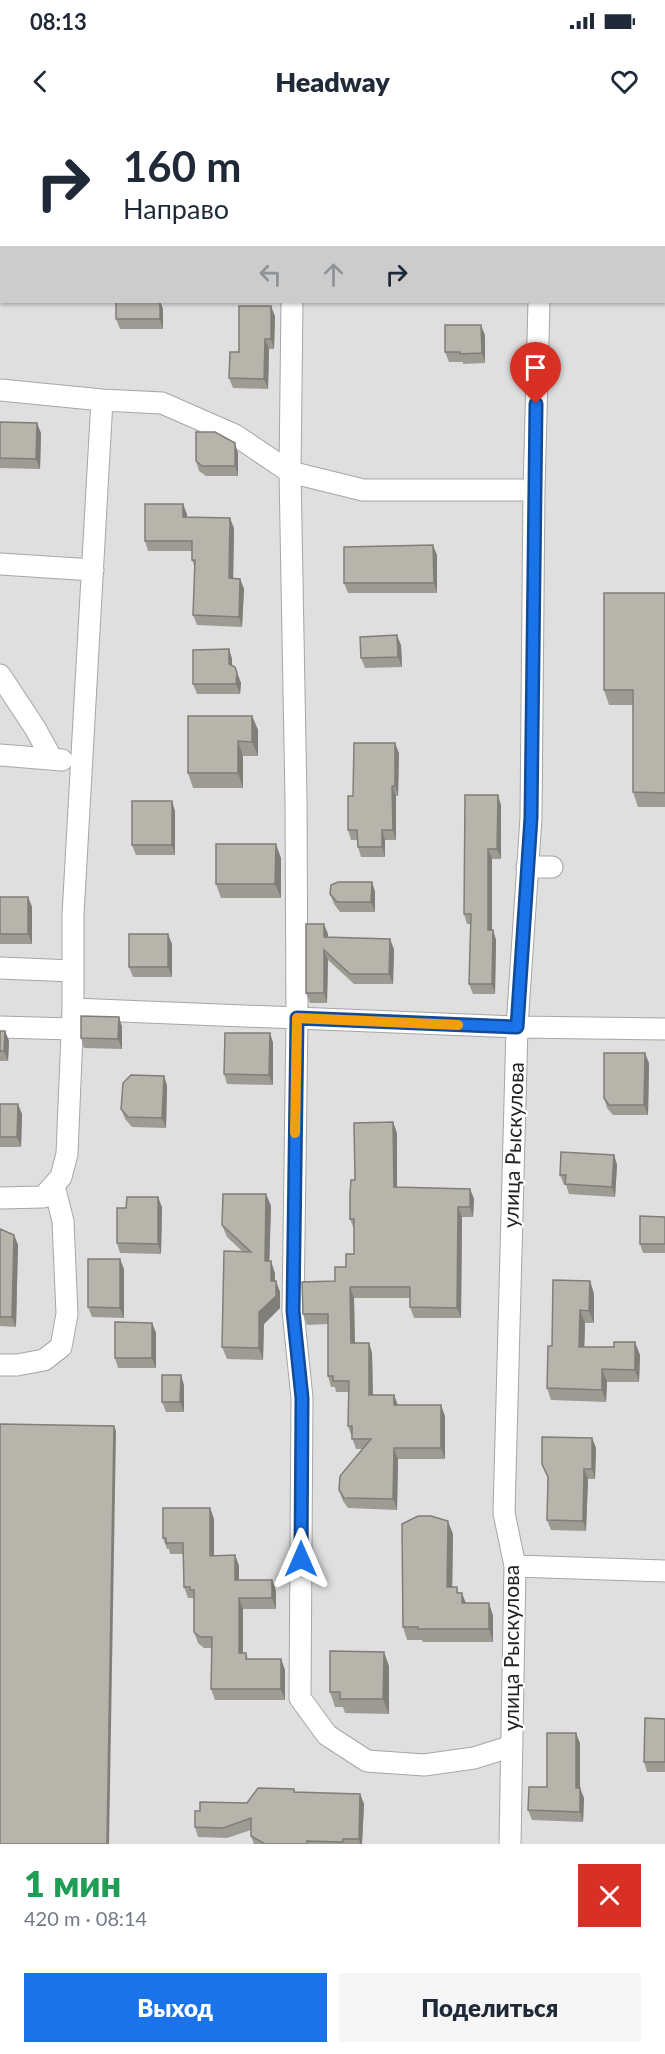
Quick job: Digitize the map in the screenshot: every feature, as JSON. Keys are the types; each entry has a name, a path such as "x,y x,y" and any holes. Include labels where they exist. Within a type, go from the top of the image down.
{"street":[{"path":"292,303 290,472 296,799 297,1018 293,1311 302,1398 300,1698 327,1735 367,1761 424,1765 474,1758 512,1746"},
{"name":"улица Рыскулова","path":"510,1844 515,1566 504,1513 517,1027 531,818 534,490 539,303"},
{"path":"0,390 102,400 162,403 235,435 290,472 363,490 534,490"},
{"path":"0,1198 43,1197 54,1186 66,1165 72,1019 73,915 102,400"},
{"path":"0,564 93,570"},
{"path":"0,675 35,728 52,759"},
{"path":"0,755 82,762"},
{"path":"527,867 552,867"},
{"path":"0,968 73,971"},
{"path":"0,1027 72,1019 297,1018 517,1027 665,1029"},
{"path":"0,1365 17,1365 44,1360 61,1347 67,1314 63,1221 54,1186"},
{"path":"515,1566 665,1571"}],"shaded area":[{"path":"0,303 665,303 665,1844 0,1844"}],"building":[{"path":"116,303 160,303 160,319 116,319"},
{"path":"239,306 271,306 271,339 265,339 264,379 229,378 230,352 239,352"},
{"path":"445,325 481,325 482,353 445,352"},
{"path":"0,422 37,423 36,459 0,458"},
{"path":"196,432 215,432 235,443 235,466 202,466 196,461"},
{"path":"145,504 183,504 183,517 230,518 229,578 240,579 239,617 193,615 195,560 192,560 192,541 145,541"},
{"path":"433,545 434,583 344,583 344,547"},
{"path":"604,593 665,593 665,793 633,792 633,690 604,690"},
{"path":"397,635 398,657 361,658 360,637"},
{"path":"229,649 229,664 235,667 237,673 236,684 193,684 193,650"},
{"path":"188,716 252,716 252,742 238,741 238,773 188,773"},
{"path":"354,743 395,743 395,786 392,786 393,830 382,830 382,847 358,847 357,830 348,830 348,796 353,796"},
{"path":"465,795 498,795 497,849 488,849 488,930 493,930 492,984 469,984 471,914 464,914"},
{"path":"132,801 172,801 172,845 132,845"},
{"path":"216,844 276,844 275,884 216,884"},
{"path":"338,882 372,882 371,902 337,902 330,894 331,885"},
{"path":"0,897 28,897 28,934 0,934"},
{"path":"306,924 324,924 324,937 390,939 389,974 350,974 324,950 324,993 306,993"},
{"path":"129,934 168,934 168,967 129,967"},
{"path":"81,1016 119,1017 118,1039 81,1038"},
{"path":"0,1031 5,1031 4,1051 0,1051"},
{"path":"225,1033 270,1033 269,1075 224,1074"},
{"path":"604,1053 645,1053 644,1105 609,1105 604,1098"},
{"path":"131,1075 164,1076 162,1118 128,1117 121,1109 123,1083"},
{"path":"0,1104 18,1104 17,1137 0,1137"},
{"path":"393,1122 394,1187 470,1189 470,1207 458,1207 457,1308 410,1307 410,1287 350,1287 351,1343 369,1343 369,1395 394,1395 394,1405 441,1405 441,1448 394,1448 393,1499 344,1498 339,1490 340,1476 371,1439 352,1439 352,1426 348,1426 349,1381 333,1381 333,1376 328,1376 328,1314 303,1314 302,1282 335,1281 335,1267 346,1267 346,1254 354,1254 354,1219 350,1219 350,1194 351,1180 355,1180 354,1123"},
{"path":"561,1152 614,1155 612,1187 565,1184 566,1175 560,1175"},
{"path":"223,1194 266,1194 265,1261 271,1261 271,1281 276,1281 276,1296 259,1312 259,1348 222,1347 224,1251 251,1252 222,1225"},
{"path":"127,1197 158,1197 158,1244 117,1243 117,1208 126,1208"},
{"path":"640,1216 665,1217 665,1244 640,1244"},
{"path":"0,1229 14,1235 12,1317 0,1317"},
{"path":"88,1259 120,1259 120,1308 88,1307"},
{"path":"553,1280 590,1281 589,1311 580,1310 579,1347 614,1347 614,1342 635,1342 635,1370 602,1369 602,1390 547,1388 548,1346 552,1346"},
{"path":"115,1322 152,1323 152,1358 115,1358"},
{"path":"162,1375 181,1375 180,1402 162,1402"},
{"path":"0,1424 114,1426 107,1844 0,1844"},
{"path":"542,1437 592,1438 592,1469 584,1469 583,1521 547,1520 548,1477 542,1464"},
{"path":"163,1508 210,1508 210,1556 235,1555 235,1580 272,1580 272,1598 239,1598 239,1653 246,1653 246,1659 281,1659 281,1689 211,1689 212,1637 200,1637 194,1632 194,1590 184,1587 183,1543 166,1543 166,1538 163,1538"},
{"path":"418,1516 431,1516 448,1521 447,1587 457,1587 457,1593 462,1593 462,1603 489,1603 489,1629 403,1627 402,1524"},
{"path":"330,1651 384,1652 383,1699 340,1699 340,1692 330,1692"},
{"path":"645,1718 665,1719 665,1762 644,1762"},
{"path":"547,1733 576,1733 576,1788 580,1788 580,1812 528,1810 529,1787 547,1787"},
{"path":"258,1788 294,1789 294,1792 360,1794 359,1839 343,1839 343,1842 307,1841 307,1844 265,1844 251,1836 251,1818 223,1828 195,1827 195,1811 200,1811 200,1802 247,1803"}],"slow traffic":[{"path":"295,1133 297,1018 458,1025"}],"route":[{"path":"301,1559 302,1398 293,1311 297,1018 517,1027 531,818 536,404"}]}
